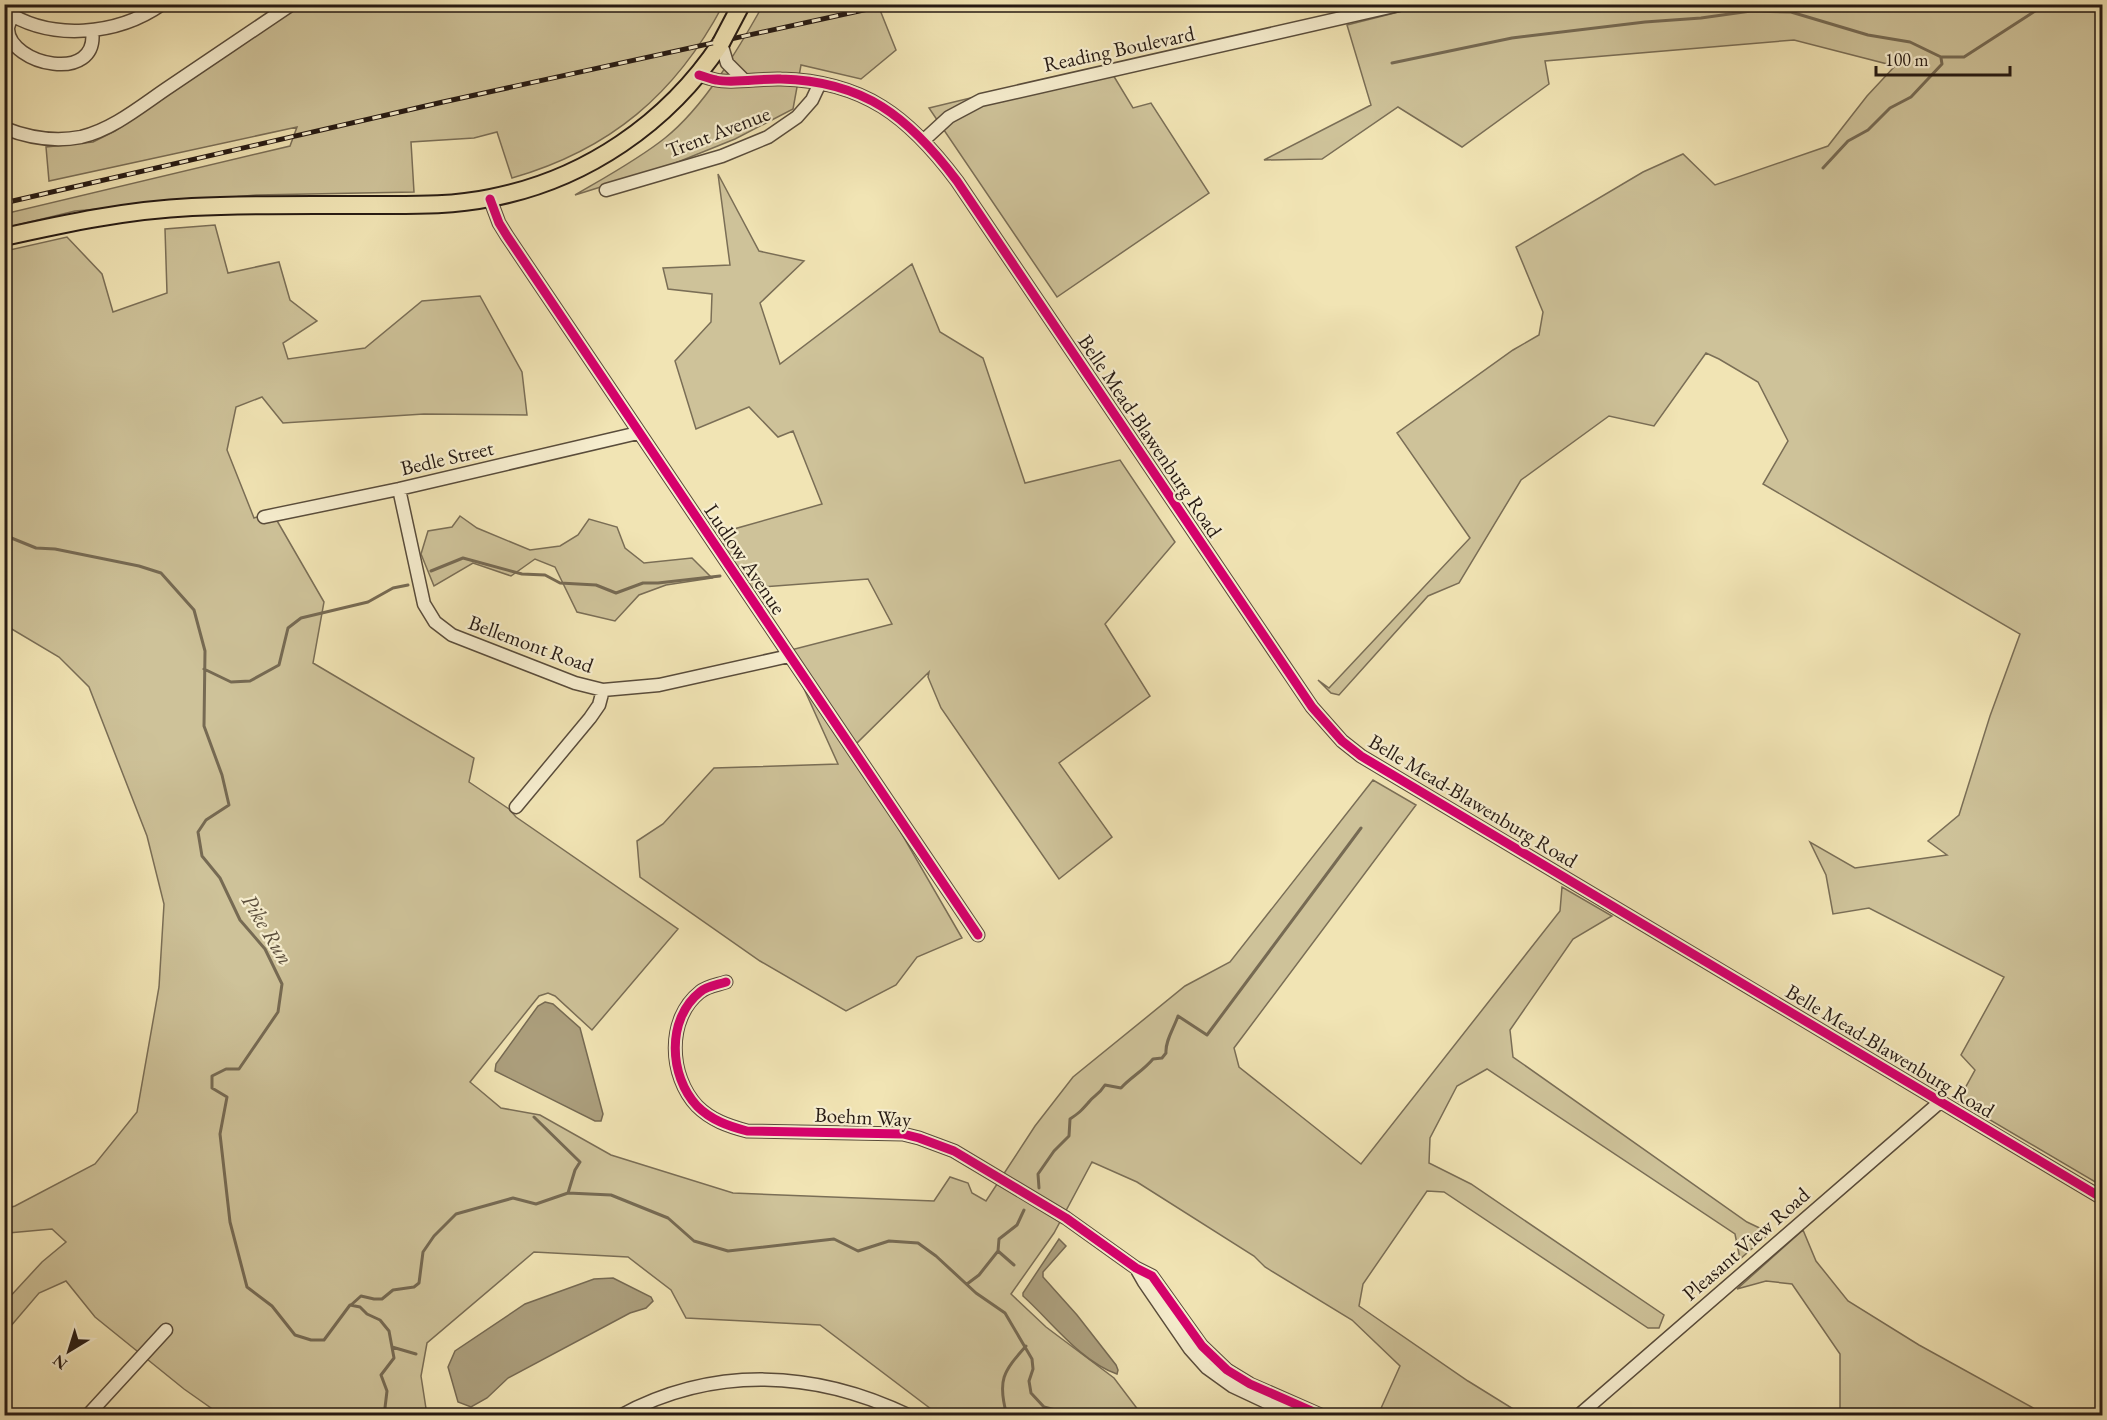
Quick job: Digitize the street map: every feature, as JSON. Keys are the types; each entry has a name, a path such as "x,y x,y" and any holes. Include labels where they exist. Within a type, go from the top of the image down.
{"highway":[{"path":"4,237 100,216 148,210 230,206 424,205 490,198 530,188 585,166 634,135 686,90 721,43 741,4"}],"street":[{"path":"92,30 92,47 88,54 65,64 51,64 33,59 18,48 8,29 8,13 39,26 63,30 92,30 130,21 162,4"},
{"path":"4,128 33,138 51,139 73,138 96,132 121,119 292,4"},
{"name":"Reading Boulevard","path":"924,140 949,117 981,100 1402,4"},
{"name":"Trent Avenue","path":"721,43 730,68 744,80"},
{"name":"Trent Avenue","path":"606,190 722,156 768,137 797,117 812,100 820,83 779,79 718,81 699,75"},
{"name":"Belle Mead-Blawenburg Road","path":"820,83 869,99 907,124 924,140 957,181 1299,689 1318,715 1342,741 1384,771 2103,1198"},
{"name":"Ludlow Avenue","path":"490,198 499,223 638,433 978,935"},
{"name":"Bedle Street","path":"264,517 399,489 638,433"},
{"name":"Bellemont Road","path":"399,489 424,604 435,622 452,635 575,683 603,690 659,685 789,656"},
{"path":"516,807 590,718 603,690"},
{"name":"Boehm Way","path":"726,982 701,991 693,999 684,1013 675,1037 676,1065 681,1081 688,1094 706,1114 732,1127 747,1131 888,1133 919,1138 954,1151 1066,1218 1152,1276 1189,1337 1240,1384 1296,1416"},
{"name":"Pleasant View Road","path":"1578,1416 1940,1102"},
{"path":"87,1416 165,1330"},
{"path":"620,1416 656,1398 681,1390 708,1383 756,1379 793,1380 829,1386 880,1401 910,1416"},
{"name":"Boehm Way","path":"1240,1384 1323,1416"}],"shaded area":[{"path":"1430,4 2102,5 2102,1186 1958,1101 1975,1070 1961,1055 2004,977 1869,908 1833,914 1826,875 1810,842 1855,868 1947,855 1928,841 1959,815 1990,716 2020,634 1763,484 1788,441 1758,382 1706,353 1654,426 1609,416 1521,480 1459,583 1428,596 1339,695 1331,693 1318,680 1329,688 1470,538 1397,433 1513,350 1539,335 1543,312 1516,247 1643,172 1683,154 1715,185 1828,146 1867,96 1895,66 1794,40 1545,61 1549,84 1462,147 1398,107 1322,159 1264,160 1371,105 1347,25"},
{"path":"301,5 723,5 684,66 637,114 580,152 512,178 497,132 474,138 411,142 414,192 256,195 75,211 5,228 4,214 290,146 297,127 49,181 46,147 93,142 115,131"},
{"path":"763,5 878,5 896,50 861,79 801,65 793,109 735,139 668,166 575,195 644,153 679,125 720,76"},
{"path":"1107,65 1133,108 1151,103 1209,193 1057,297 929,108"},
{"path":"718,174 759,251 804,261 760,303 780,364 912,264 940,332 983,358 1025,483 1120,460 1175,542 1105,624 1150,696 1059,763 1112,837 1059,879 941,708 928,677 929,672 852,748 962,938 917,957 896,985 846,1011 760,961 640,877 637,841 663,824 714,768 838,764 787,651 892,624 868,579 747,588 719,550 734,529 822,504 793,431 778,437 749,407 696,429 675,361 711,322 712,294 668,289 663,268 730,265"},
{"path":"215,225 228,273 279,262 290,300 317,321 283,343 288,359 365,348 422,301 480,296 522,372 527,415 424,414 283,423 262,397 236,407 227,450 254,518 272,512 324,602 313,663 474,758 469,782 678,929 592,1030 555,996 548,993 539,996 470,1082 501,1108 540,1115 611,1155 733,1193 934,1201 950,1177 968,1183 972,1193 986,1201 1035,1126 1073,1077 1185,986 1230,962 1373,780 1416,805 1234,1048 1239,1067 1361,1164 1560,911 1562,887 1612,916 1573,939 1510,1030 1513,1057 1747,1222 1770,1233 1740,1259 1735,1234 1487,1069 1457,1086 1430,1138 1429,1163 1471,1184 1664,1315 1659,1328 1648,1328 1444,1192 1427,1191 1363,1284 1359,1306 1468,1381 1523,1415 1378,1415 1400,1366 1352,1320 1265,1267 1254,1256 1137,1182 1092,1162 1054,1233 1011,1294 1046,1327 1114,1378 1142,1415 939,1415 820,1325 686,1318 671,1290 628,1257 534,1252 427,1343 421,1376 427,1415 221,1415 184,1389 95,1317 66,1281 39,1293 10,1327 5,1319 5,1302 42,1262 66,1242 52,1229 5,1235 5,1209 95,1164 137,1112 159,987 164,904 147,836 89,687 59,657 5,625 5,251 67,237 102,274 113,312 167,293 165,229"},
{"path":"460,516 477,528 530,550 560,546 578,535 589,519 617,527 625,548 644,563 692,558 712,578 666,585 639,595 615,621 577,612 555,567 535,559 511,576 473,563 434,586 421,554 428,531 452,527"},
{"path":"545,1002 553,1004 580,1028 603,1114 601,1121 595,1121 495,1071 496,1064 538,1006"},
{"path":"1803,1230 1816,1261 1848,1301 1919,1345 2046,1415 1840,1415 1840,1354 1792,1284 1766,1281 1737,1289"},
{"path":"1059,1239 1066,1246 1043,1272 1043,1277 1077,1315 1116,1365 1117,1374 1103,1368 1078,1350 1023,1296"},
{"path":"613,1278 651,1297 653,1301 646,1308 630,1313 508,1378 487,1398 471,1407 458,1402 448,1367 455,1351 525,1304 594,1279"}],"waterway":[{"path":"1392,63 1512,38 1751,11 1791,12 1868,35 1910,42 1941,57 1964,57 2046,4"},
{"path":"1823,168 1848,141 1868,130 1890,108 1911,97 1942,64 1941,58"},
{"name":"Pike Run","path":"4,535 36,548 55,549 139,566 161,573 194,610 205,651 204,726 222,775 229,805 206,820 198,832 202,856 220,878 240,920 265,949 282,984 278,1012 239,1069 226,1069 212,1076 212,1088 227,1097 220,1134 230,1222 247,1287 272,1306 295,1335 311,1340 324,1340 350,1305 360,1307 367,1314 380,1320 389,1331 394,1358 381,1375 387,1391 384,1416"},
{"path":"431,571 463,558 522,574 545,575 560,583 596,585 616,593 643,583 720,576"},
{"path":"204,669 231,682 250,681 279,665 288,628 301,618 368,602 393,588 408,585"},
{"path":"1039,1188 1038,1174 1054,1151 1069,1136 1070,1119 1082,1110 1105,1085 1121,1088 1153,1059 1162,1058 1166,1053 1168,1039 1178,1016 1207,1035 1361,828"},
{"path":"534,1117 580,1162 568,1193"},
{"path":"351,1305 361,1296 382,1299 393,1290 414,1287 419,1283 423,1252 434,1236 456,1214 513,1198 536,1204 568,1193 611,1195 668,1218 694,1241 728,1251 834,1239 858,1251 889,1241 918,1243 936,1256 976,1293 1005,1313 1032,1359 1033,1369 1029,1381 1031,1393 1044,1407 1059,1411 1074,1411 1077,1416"},
{"path":"967,1284 979,1275 998,1251 999,1239 1017,1225 1024,1210"},
{"path":"998,1251 1014,1265"},
{"path":"1007,1416 1003,1394 1004,1377 1026,1346"},
{"path":"392,1347 416,1354"}],"railway":[{"path":"4,203 443,102 891,4"}],"cycle path":[{"path":"699,75 723,81 781,79 810,81 837,87 861,95 882,107 921,138 957,181 1312,707 1342,741 1361,756 2102,1198"},
{"path":"490,199 499,223 507,236 978,935"},
{"path":"726,982 700,992 689,1003 681,1017 677,1032 675,1048 681,1079 688,1094 708,1115 727,1125 747,1131 903,1134 954,1151 1066,1218 1136,1268 1152,1276 1202,1346 1227,1370 1250,1384 1323,1416"}]}
